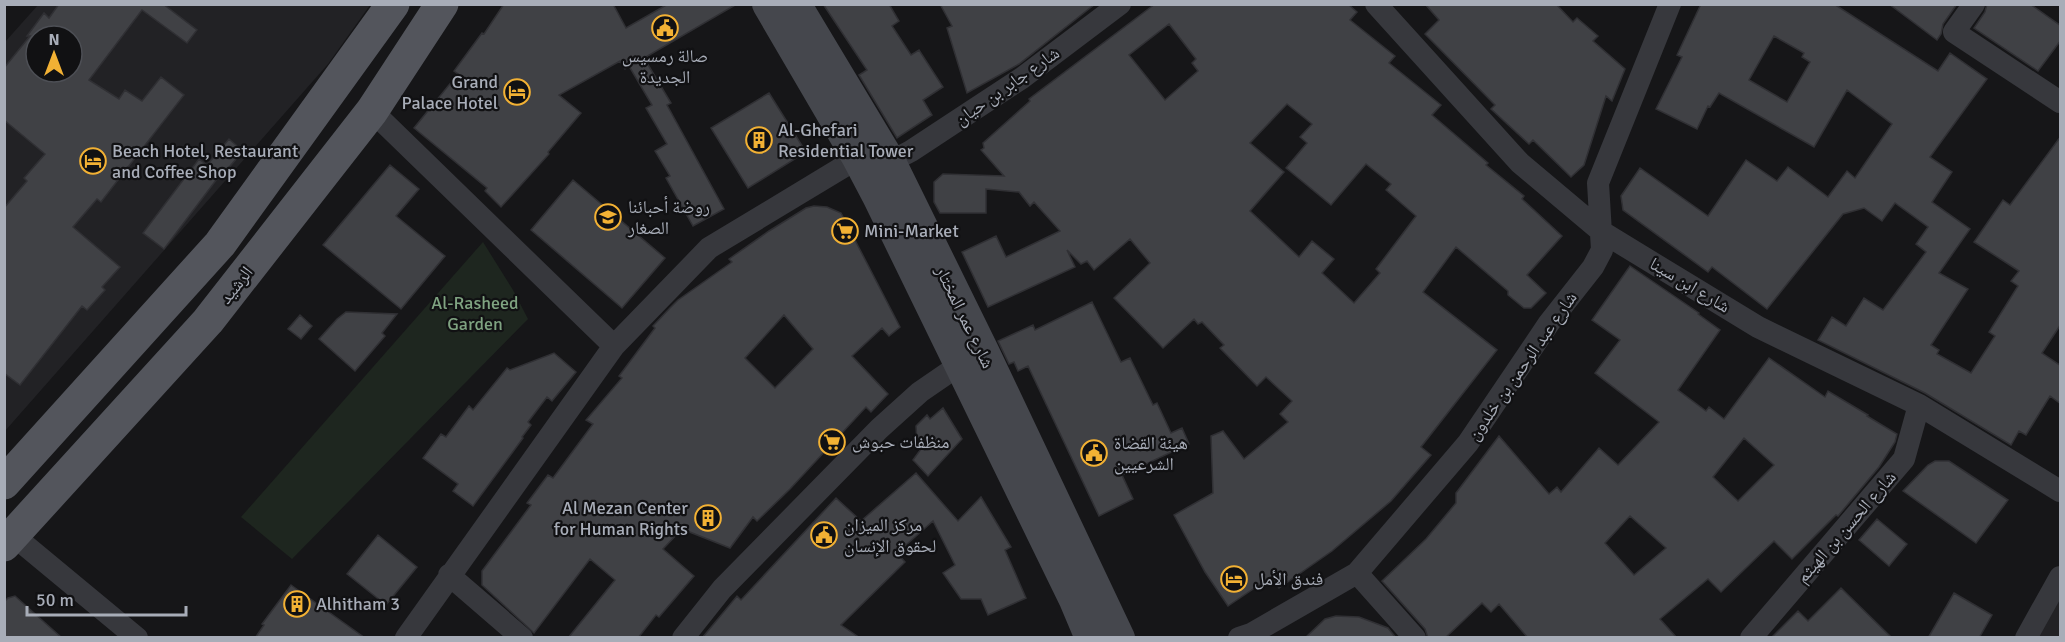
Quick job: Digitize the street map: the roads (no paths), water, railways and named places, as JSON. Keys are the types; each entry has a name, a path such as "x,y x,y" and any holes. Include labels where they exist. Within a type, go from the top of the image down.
{"main road":[{"path":"4,483 220,244 393,4"},
{"name":"الرشيد","path":"9,540 208,321 372,111 442,4"},
{"name":"شارع عمر المختار","path":"768,4 877,158"},
{"name":"شارع عمر المختار","path":"795,4 877,158 971,358 1091,638"},
{"name":"شارع عمر المختار","path":"971,358 1119,638"}],"street":[{"name":"شارع جابر بن حيان","path":"406,638 614,346 709,248 877,158 911,151 1022,78 1120,4"},
{"name":"شارع ابن سينا","path":"1376,4 1520,163 1602,232 1758,327 1919,405 2061,491"},
{"name":"شارع عبد الرحمن بن خلدون","path":"1239,638 1251,634 1357,573 1468,443 1549,323 1593,267 1602,250 1598,183 1670,4"},
{"path":"1974,4 1954,32 2061,102"},
{"path":"372,111 614,346"},
{"path":"683,638 722,589 879,429 920,392 971,358"},
{"name":"شارع الحسن بن الهيثم","path":"1751,638 1904,459 1919,405"},
{"path":"9,540 137,638"},
{"path":"1357,573 1415,638"},
{"path":"449,575 522,638"},
{"path":"2026,638 2061,578"}],"place":[{"name":"صالة رمسيس الجديدة","path":"665,28"},
{"name":"Grand Palace Hotel","path":"517,92"},
{"name":"Al-Ghefari Residential Tower","path":"759,140"},
{"name":"Beach Hotel, Restaurant and Coffee Shop","path":"93,161"},
{"name":"روضة أحبائنا الصغار","path":"608,217"},
{"name":"Mini-Market","path":"845,231"},
{"name":"منظفات حبوش","path":"832,442"},
{"name":"هيئة القضاة الشرعيين","path":"1094,453"},
{"name":"Al Mezan Center for Human Rights","path":"708,518"},
{"name":"مركز الميزان لحقوق الإنسان","path":"824,535"},
{"name":"فندق الأمل","path":"1234,579"},
{"name":"Alhitham 3","path":"297,604"}],"park label":[{"name":"Al-Rasheed Garden","path":"475,313"}]}
